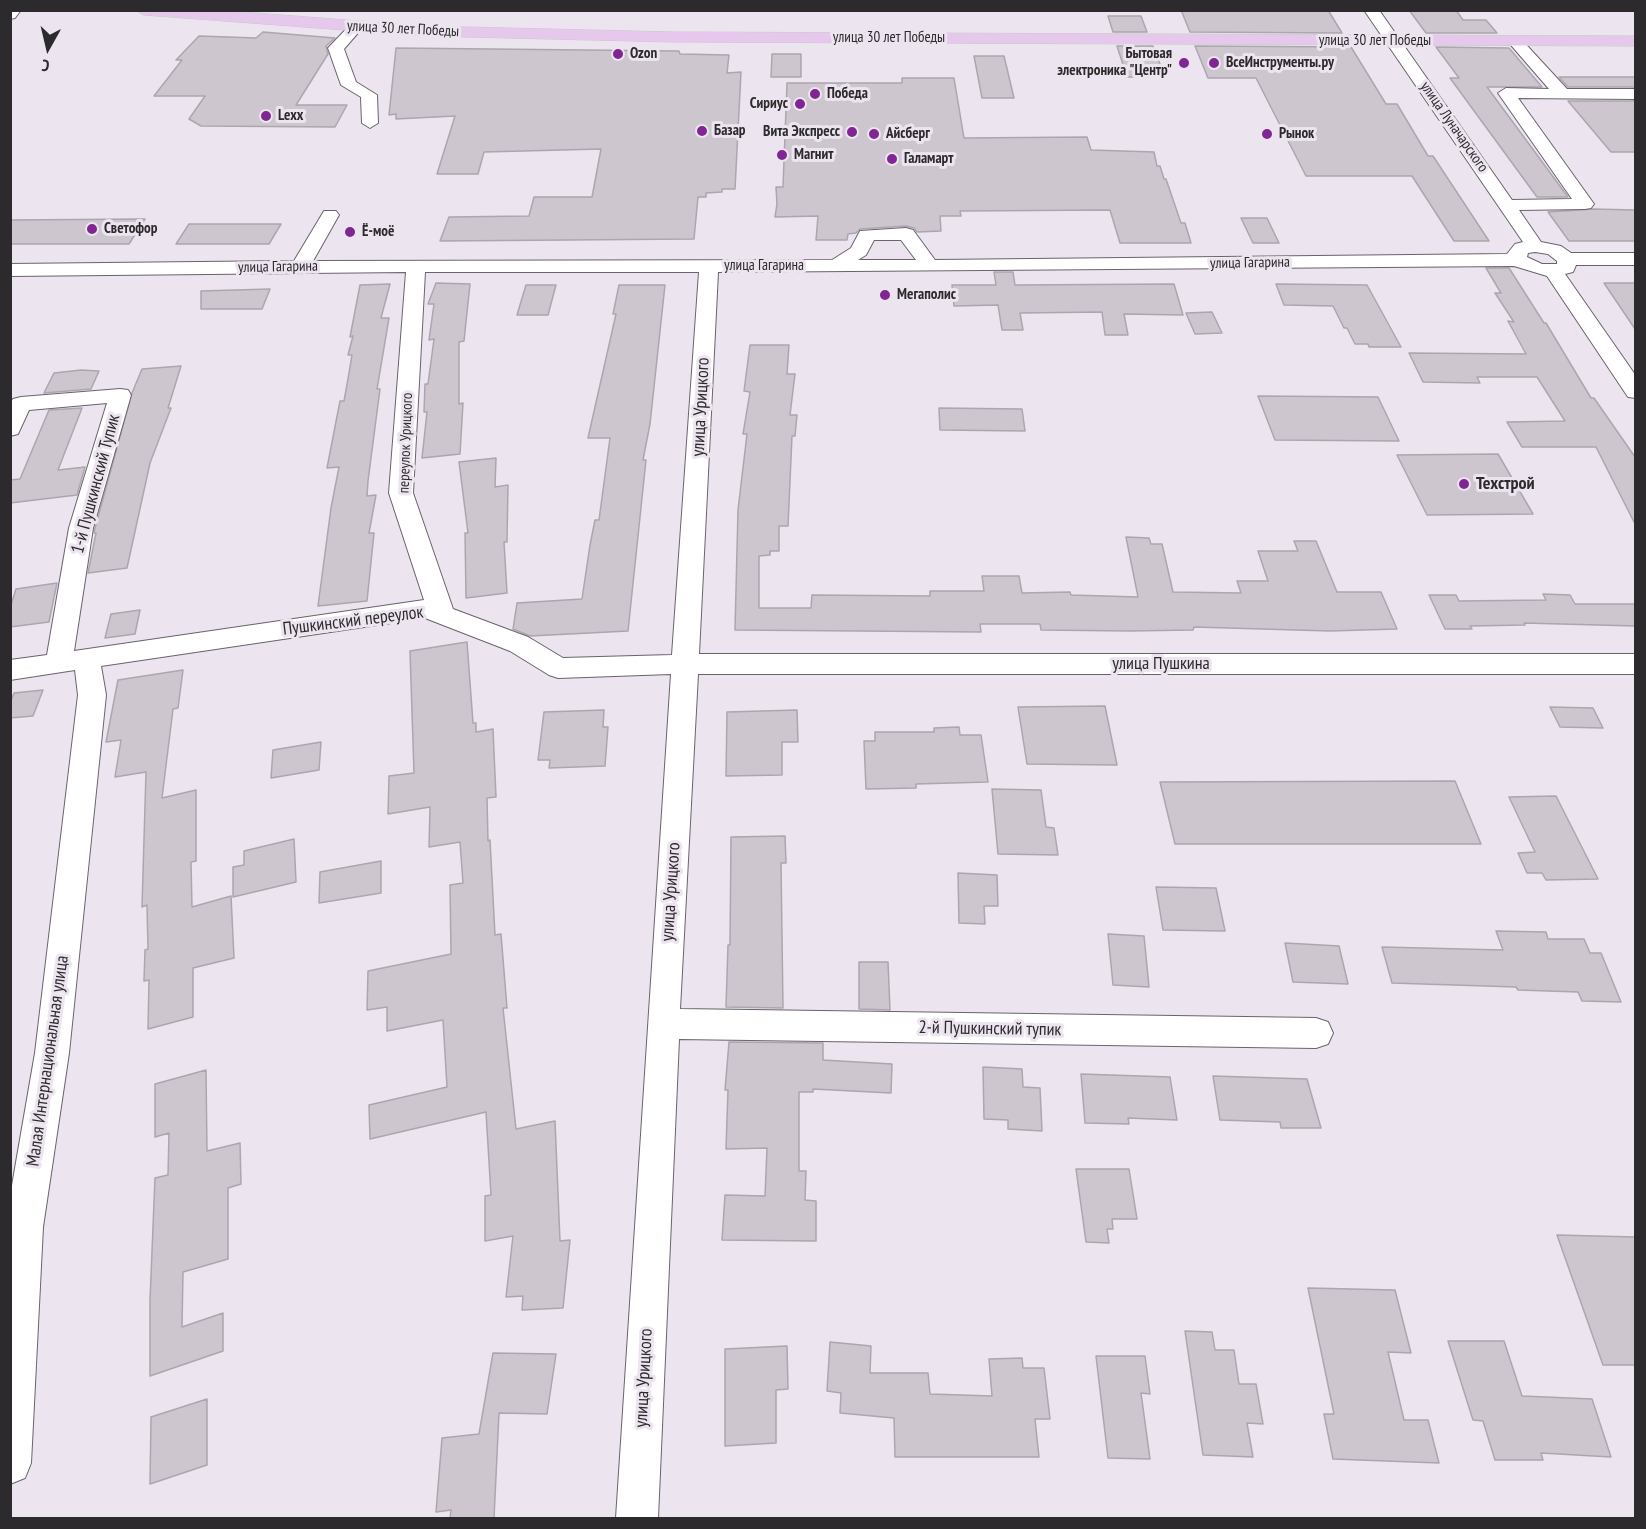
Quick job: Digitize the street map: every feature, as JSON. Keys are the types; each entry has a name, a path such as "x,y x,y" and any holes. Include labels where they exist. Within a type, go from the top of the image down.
{"main road":[{"name":"улица 30 лет Победы","path":"144,10 424,31 674,37 1635,41"}],"street":[{"path":"10,15 14,10"},
{"name":"улица Луначарского","path":"1371,10 1395,41 1535,246"},
{"path":"357,26 336,48 349,85 369,95 370,123"},
{"path":"1515,41 1562,93"},
{"path":"1508,205 1585,204 1506,93 1635,94"},
{"path":"301,267 330,215"},
{"path":"836,266 859,251 867,235 906,234 930,266"},
{"path":"1518,260 1516,253 1522,248 1535,246"},
{"name":"улица Гагарина","path":"1535,246 1554,250 1560,266"},
{"name":"улица Гагарина","path":"10,270 416,266 930,266 1518,260 1533,269 1635,259"},
{"name":"переулок Урицкого","path":"416,266 401,492 441,615"},
{"name":"улица Урицкого","path":"637,1518 663,1024 709,266"},
{"path":"1560,266 1635,392"},
{"name":"1-й Пушкинский Тупик","path":"10,429 21,404 120,395 81,528 73,661"},
{"name":"Пушкинский переулок","path":"10,670 427,609 519,644 558,668 686,664"},
{"name":"Малая Интернациональная улица","path":"10,1463 24,1227 52,1053 92,695 73,661"},
{"name":"улица Пушкина","path":"686,664 1635,664"},
{"name":"2-й Пушкинский тупик","path":"663,1024 1316,1033"}],"building":[{"path":"1181,10 1328,10 1342,33 1190,32"},
{"path":"1409,10 1456,10 1463,20 1486,20 1497,33 1426,33"},
{"path":"1108,16 1141,16 1147,32 1113,32"},
{"path":"263,32 335,38 326,46 328,54 296,105 347,105 335,127 201,126 189,119 205,96 154,96 182,60 176,60 199,36 256,38"},
{"path":"1117,46 1153,46 1165,77 1127,77"},
{"path":"1195,46 1351,47 1386,104 1397,104 1428,156 1433,156 1489,241 1454,241 1412,176 1306,176 1256,78 1208,78"},
{"path":"1436,47 1509,48 1542,87 1487,87 1568,197 1537,197 1450,78 1459,78"},
{"path":"396,48 679,51 680,54 729,55 727,73 741,72 735,189 722,189 722,192 706,193 706,197 698,197 694,239 440,241 449,217 529,216 534,197 592,197 601,149 484,152 478,174 437,174 455,116 396,119 396,114 389,115"},
{"path":"772,54 801,54 801,77 771,77"},
{"path":"974,56 1004,56 1014,98 982,98"},
{"path":"1559,77 1635,77 1635,87 1568,87"},
{"path":"902,78 954,78 964,138 1087,137 1091,150 1154,152 1157,166 1160,166 1164,179 1166,179 1181,223 1185,223 1191,243 1120,243 1110,210 960,211 961,216 940,216 941,231 917,232 914,228 906,226 860,229 856,233 848,234 847,240 816,240 818,216 775,217 776,187 783,187 787,83 902,83"},
{"path":"1568,101 1635,101 1635,152 1611,152"},
{"path":"1593,209 1635,210 1635,241 1569,241 1548,212"},
{"path":"1241,218 1267,218 1279,243 1253,243"},
{"path":"145,219 129,244 10,244 10,220"},
{"path":"189,224 281,224 269,244 176,244"},
{"path":"1486,268 1509,268 1546,323 1591,398 1594,398 1635,457 1635,524 1596,447 1522,447 1507,422 1565,421 1537,377 1477,377 1480,383 1423,382 1409,353 1526,354 1508,321 1514,322 1495,293 1501,293"},
{"path":"994,272 1013,272 1015,285 1174,284 1183,315 1124,314 1128,335 1105,335 1102,312 1020,313 1023,330 1002,330 998,305 954,306 952,285 996,285"},
{"path":"436,283 470,284 464,341 459,342 459,404 463,403 460,454 422,458 427,412 424,412 425,384 428,384 434,339 429,340 434,304 428,304"},
{"path":"1604,283 1635,283 1635,329"},
{"path":"390,284 381,318 389,318 377,389 380,389 368,481 367,496 376,495 369,533 374,533 367,601 318,606 339,467 327,468 340,401 344,401 348,379 352,355 348,355 353,336 350,337 360,285"},
{"path":"1276,284 1367,285 1401,347 1369,347 1368,344 1355,344 1333,306 1284,305"},
{"path":"526,285 556,285 548,315 517,315"},
{"path":"619,285 665,285 650,424 643,460 646,460 628,631 530,636 513,629 517,603 582,599 595,520 599,520 610,438 588,438 616,314 613,314"},
{"path":"270,289 262,309 201,309 201,291"},
{"path":"1212,312 1222,333 1195,334 1186,313"},
{"path":"750,345 789,345 787,374 795,374 790,415 797,415 795,436 792,436 788,526 779,526 779,551 770,551 770,555 759,556 759,608 811,608 812,595 930,596 930,591 984,591 982,576 1019,576 1022,593 1070,592 1071,595 1138,597 1126,537 1149,538 1151,544 1162,544 1173,592 1241,593 1237,581 1268,581 1258,551 1298,551 1294,541 1316,541 1337,592 1381,592 1397,629 1330,631 1194,627 1193,630 1041,630 1040,624 980,624 981,632 735,630 738,510 747,434 743,434 750,392 744,391"},
{"path":"181,366 168,408 171,408 150,463 127,568 88,573 95,528 132,393 142,369"},
{"path":"99,371 91,389 44,393 54,373"},
{"path":"1258,396 1378,397 1399,441 1275,440"},
{"path":"82,408 58,470 85,467 77,495 10,503 10,480 20,479 49,410"},
{"path":"939,408 1022,409 1025,431 940,430"},
{"name":"Техстрой","path":"1498,454 1533,514 1427,515 1397,455"},
{"path":"496,458 495,487 508,485 507,542 504,542 507,593 466,598 465,533 468,533 459,462"},
{"path":"57,583 49,622 10,627 10,608 16,589"},
{"path":"1543,594 1570,595 1575,604 1635,604 1635,626 1524,623 1525,625 1445,629 1429,595 1456,595 1459,601 1546,600"},
{"path":"140,610 135,634 105,638 111,614"},
{"path":"467,642 473,723 476,723 476,732 493,729 496,797 487,798 488,841 490,840 495,935 501,934 507,1008 503,1008 516,1129 555,1121 560,1241 570,1240 563,1308 522,1310 523,1296 506,1297 513,1236 485,1241 485,1196 491,1195 486,1112 370,1139 369,1105 447,1087 443,1020 387,1031 387,1007 367,1010 368,971 451,954 450,885 463,883 460,842 429,847 430,807 388,814 389,776 414,773 410,651"},
{"path":"183,670 178,708 173,709 162,798 196,790 196,861 191,862 192,907 231,896 234,958 193,968 193,1017 148,1029 149,980 144,981 145,950 148,949 147,905 142,907 146,772 115,777 121,740 106,742 118,680"},
{"path":"43,690 33,716 10,718 10,703 14,693"},
{"path":"1105,706 1117,765 1027,764 1018,707"},
{"path":"1550,707 1593,708 1603,728 1560,727"},
{"path":"604,710 603,727 608,727 605,766 549,768 550,760 538,760 544,712"},
{"path":"797,710 798,742 782,742 782,775 726,776 727,712"},
{"path":"959,727 960,735 981,735 988,782 916,784 916,788 866,789 864,741 875,741 875,732 934,732 934,728"},
{"path":"321,742 319,770 271,778 273,750"},
{"path":"1455,781 1481,844 1175,844 1160,782"},
{"path":"992,789 1041,790 1046,827 1054,828 1058,855 998,854"},
{"path":"1556,796 1598,879 1546,880 1542,873 1527,873 1518,853 1535,852 1509,797"},
{"path":"785,836 786,863 781,863 783,1008 726,1007 728,945 730,945 731,837"},
{"path":"294,839 296,882 233,897 233,867 244,865 244,851"},
{"path":"381,861 381,893 319,903 320,872"},
{"path":"958,873 997,875 998,906 984,906 985,924 959,923"},
{"path":"1156,887 1216,888 1225,931 1163,930"},
{"path":"1496,931 1546,932 1548,939 1584,939 1590,953 1601,953 1621,1002 1582,1001 1578,992 1518,990 1516,987 1392,983 1382,947 1503,950"},
{"path":"1108,934 1144,936 1149,987 1113,985"},
{"path":"1285,943 1339,946 1348,984 1293,982"},
{"path":"859,962 888,962 890,1010 859,1009"},
{"path":"729,1042 823,1043 823,1060 892,1064 891,1093 813,1089 813,1092 799,1092 799,1171 806,1171 805,1200 816,1201 816,1241 722,1240 725,1195 765,1196 767,1148 726,1149 728,1090 725,1090"},
{"path":"983,1067 1022,1069 1023,1087 1040,1088 1042,1131 1008,1129 1008,1120 984,1119"},
{"path":"206,1070 207,1151 240,1143 241,1184 228,1188 228,1259 183,1272 182,1327 223,1313 223,1351 150,1376 150,1300 155,1178 168,1175 169,1133 155,1137 155,1084"},
{"path":"1081,1074 1170,1077 1177,1120 1128,1118 1129,1124 1085,1123"},
{"path":"1213,1076 1307,1079 1321,1128 1281,1128 1280,1122 1220,1120"},
{"path":"1076,1169 1129,1169 1137,1219 1112,1219 1113,1229 1107,1229 1109,1243 1086,1242"},
{"path":"1557,1235 1635,1237 1635,1365 1603,1365"},
{"path":"1308,1288 1395,1290 1411,1353 1388,1352 1404,1420 1428,1420 1439,1463 1333,1459 1324,1414 1334,1414"},
{"path":"1185,1331 1212,1332 1215,1350 1234,1350 1239,1384 1256,1384 1263,1424 1247,1423 1253,1457 1203,1455"},
{"path":"1448,1341 1504,1341 1522,1396 1592,1399 1611,1457 1541,1453 1543,1460 1495,1460 1483,1421 1473,1420"},
{"path":"830,1342 871,1346 870,1373 928,1373 930,1394 992,1396 989,1359 1022,1358 1023,1368 1044,1368 1050,1419 1035,1419 1039,1457 895,1457 894,1418 840,1413 841,1393 827,1391"},
{"path":"787,1346 788,1389 776,1390 776,1443 725,1446 725,1349"},
{"path":"493,1353 556,1354 547,1414 499,1413 494,1518 450,1518 451,1510 436,1512 442,1438 479,1434"},
{"path":"1096,1356 1145,1356 1150,1394 1141,1393 1150,1459 1108,1458"},
{"path":"207,1399 207,1465 150,1484 151,1417"}],"place":[{"name":"Ozon","path":"618,54"},
{"name":"Бытовая электроника \"Центр\"","path":"1184,63"},
{"name":"ВсеИнструменты.ру","path":"1214,63"},
{"name":"Победа","path":"815,94"},
{"name":"Сириус","path":"800,104"},
{"name":"Lexx","path":"266,116"},
{"name":"Базар","path":"702,131"},
{"name":"Вита Экспресс","path":"852,132"},
{"name":"Айсберг","path":"874,134"},
{"name":"Рынок","path":"1267,134"},
{"name":"Магнит","path":"782,155"},
{"name":"Галамарт","path":"892,159"},
{"name":"Светофор","path":"92,229"},
{"name":"Ё-моё","path":"350,232"},
{"name":"Мегаполис","path":"885,295"},
{"name":"Техстрой","path":"1464,484"}]}
